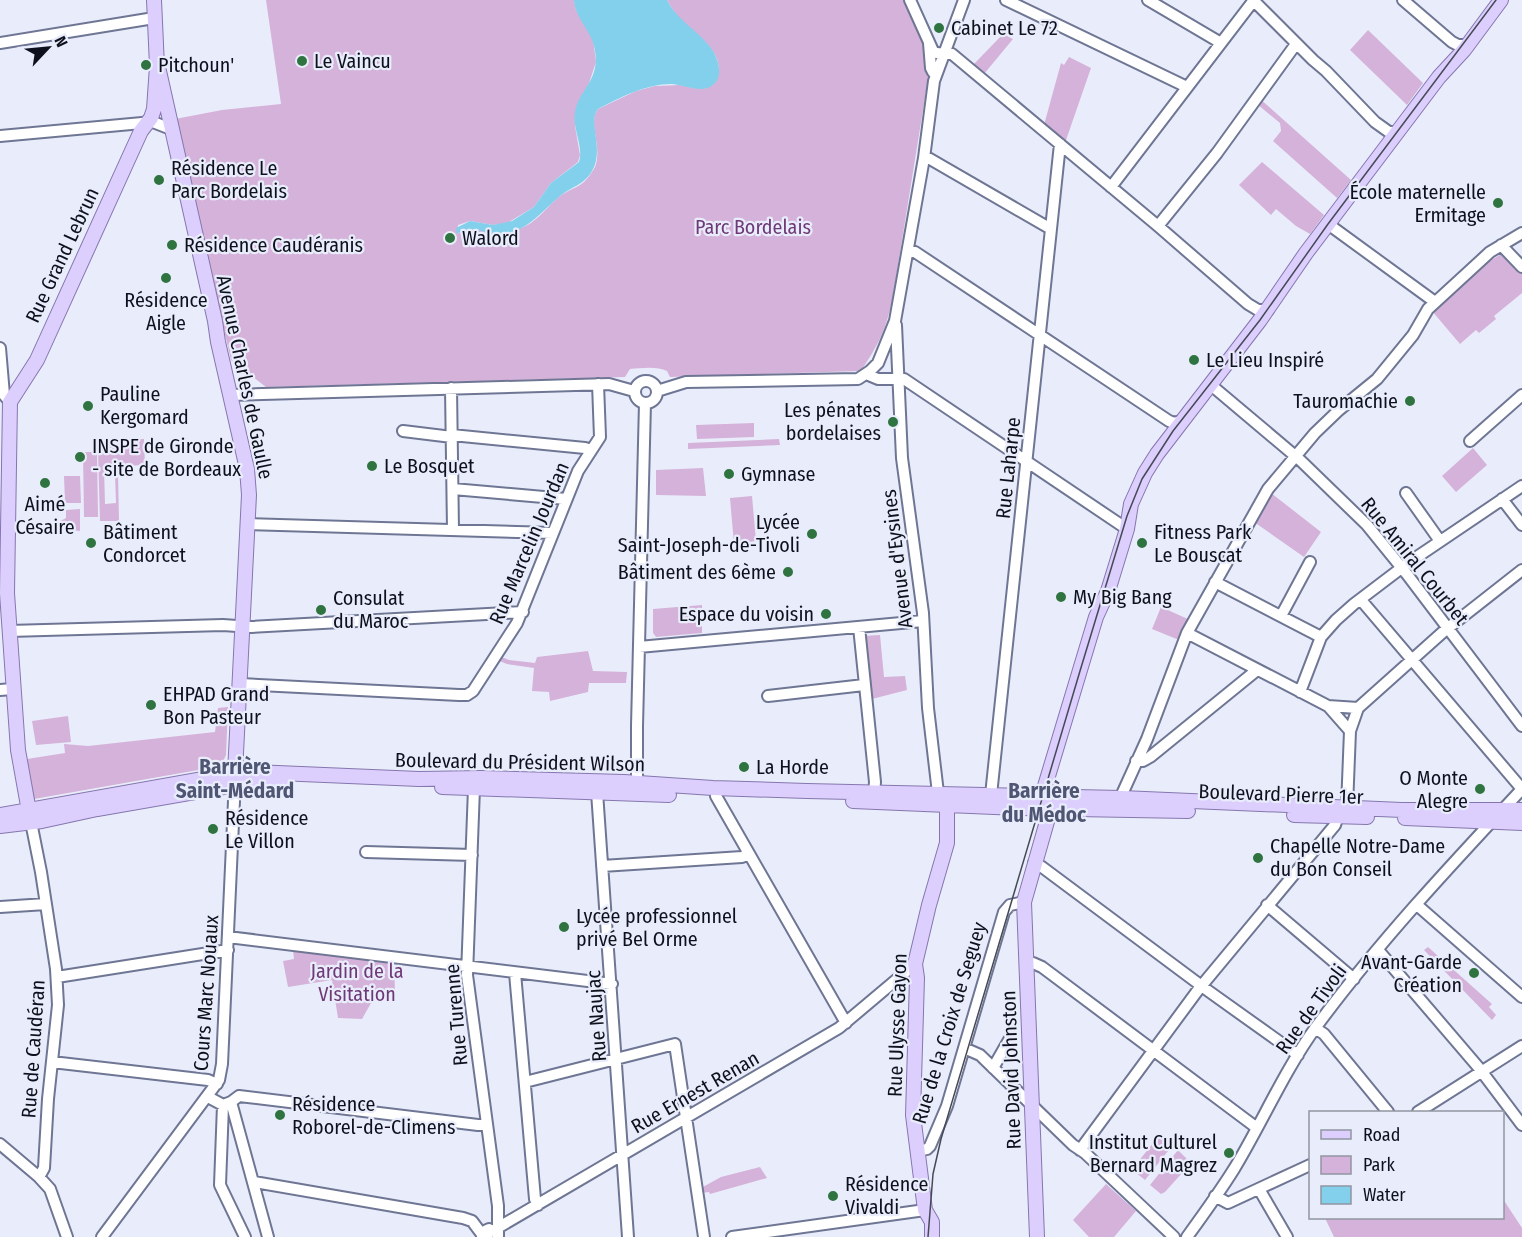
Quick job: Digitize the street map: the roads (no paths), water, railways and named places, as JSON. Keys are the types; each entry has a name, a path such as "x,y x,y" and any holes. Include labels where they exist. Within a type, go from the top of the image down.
{"main road":[{"name":"Avenue Charles de Gaulle","path":"147,123 154,109 157,66 154,0"},
{"path":"1024,902 1093,627 1106,598 1127,529 1131,504 1142,479 1181,421 1268,310 1328,224 1439,77 1501,0"},
{"name":"Avenue Charles de Gaulle","path":"157,66 247,469 249,524 235,779"},
{"name":"Rue Grand Lebrun","path":"10,402 36,360 141,131 147,123"},
{"path":"10,402 4,450 4,552 9,631 6,689 30,815"},
{"name":"Boulevard du Président Wilson","path":"0,826 30,815 112,794 235,779 539,780 716,796 856,801 942,799 991,795 1046,808"},
{"name":"Boulevard du Président Wilson","path":"0,815 30,815 97,809 235,779 257,782 597,792 713,788 874,793 942,799 963,806 982,801 1022,801 1046,808"},
{"path":"1046,808 1104,798"},
{"name":"Boulevard Pierre 1er","path":"1046,808 1104,798 1122,798 1491,822 1511,818 1522,810"},
{"name":"Rue Ulysse Gayon","path":"942,799 947,817 947,843"},
{"name":"Rue Ulysse Gayon","path":"925,1210 913,1115 917,978 915,964 929,904 956,813 963,806"},
{"name":"Boulevard Pierre 1er","path":"1046,808 1342,812 1402,810 1511,818"},
{"name":"Rue David Johnston","path":"1024,902 1038,1237"},
{"path":"925,1210 932,1222 932,1237"}],"street":[{"path":"910,0 933,51 952,54 1248,304 1258,310 1268,310"},
{"name":"Avenue d'Eysines","path":"867,374 878,363 888,344 895,321 924,158 933,90 964,0"},
{"path":"1006,0 1187,87"},
{"path":"1148,0 1221,43"},
{"path":"1112,187 1253,0 1375,122 1389,132 1398,132"},
{"path":"1403,0 1456,44 1467,45"},
{"path":"0,43 154,18"},
{"path":"929,42 931,68 937,73"},
{"path":"1158,226 1217,153 1296,44"},
{"path":"0,136 147,123 158,123 171,129"},
{"name":"Rue Laharpe","path":"991,795 1060,144"},
{"path":"924,158 930,159 1051,229"},
{"path":"1328,224 1435,302"},
{"path":"1132,809 1122,798 1123,792 1187,633 1268,489 1294,456 1339,410 1377,379 1413,335 1428,309 1471,268 1501,245 1522,233"},
{"path":"1501,245 1522,267"},
{"path":"908,251 915,252 1169,421 1181,421"},
{"name":"Avenue d'Eysines","path":"895,321 902,458 923,621 928,708 942,799"},
{"path":"0,348 4,395 10,402"},
{"path":"657,391 686,382 858,379 867,374 878,379 904,379 1127,529"},
{"path":"646,380 652,382 657,391 655,398 645,403 638,401 634,391 637,384 646,380"},
{"path":"230,395 598,384 615,385 634,391"},
{"name":"Rue Marcelin Jourdan","path":"240,684 467,695 473,691 513,632 523,612 566,499 581,465 600,436 598,384"},
{"name":"Rue Amiral Courbet","path":"1211,385 1294,456 1367,525 1522,726"},
{"path":"451,388 453,530"},
{"path":"1470,441 1522,395"},
{"path":"641,789 639,647 645,403"},
{"path":"403,431 591,450"},
{"path":"1300,692 1321,638 1336,620 1402,568 1522,486"},
{"path":"453,489 566,499"},
{"path":"1406,493 1440,541"},
{"path":"1502,499 1522,525"},
{"path":"249,524 553,533"},
{"path":"1281,616 1310,562"},
{"path":"1080,1150 1202,986 1335,825 1342,812 1350,731 1358,708 1448,628 1522,570"},
{"path":"1215,582 1321,638"},
{"path":"1361,600 1522,789 1511,818"},
{"path":"9,631 223,625 251,627 523,612"},
{"path":"639,647 923,621"},
{"path":"859,627 875,782 874,793"},
{"path":"1187,633 1328,706 1350,731"},
{"path":"1136,761 1143,761 1150,757 1257,670"},
{"path":"768,696 864,685"},
{"path":"1328,706 1358,708"},
{"name":"Cours Marc Nouaux","path":"102,1237 217,1084 222,1064 235,779"},
{"path":"474,788 489,783 539,780"},
{"name":"Rue Turenne","path":"474,788 468,967 499,1229"},
{"name":"Rue Naujac","path":"597,792 628,1237"},
{"path":"716,796 846,1023"},
{"name":"Rue de Caudéran","path":"30,815 57,978 58,1005 44,1168 39,1177"},
{"name":"Rue de Tivoli","path":"1187,1237 1233,1170 1315,1028 1378,950 1491,822"},
{"path":"366,852 472,855"},
{"path":"602,866 748,854"},
{"path":"1034,863 1298,1055"},
{"name":"Rue de la Croix de Seguey","path":"917,1151 930,1146 947,1106 1004,912 1016,902 1024,902"},
{"path":"0,907 46,904"},
{"path":"1267,905 1354,979"},
{"path":"1417,905 1522,997"},
{"path":"228,937 515,974 612,984"},
{"path":"57,978 228,950"},
{"path":"1378,950 1482,1072 1522,1125"},
{"path":"1026,963 1042,967 1257,1128"},
{"name":"Rue Ernest Renan","path":"482,1236 499,1229 846,1023 915,964"},
{"path":"515,974 535,1199 538,1205"},
{"path":"1315,1028 1324,1034 1386,1111"},
{"path":"993,1068 1009,1040"},
{"path":"525,1082 675,1044 704,1237"},
{"path":"1421,1111 1522,1046"},
{"path":"964,1048 974,1051 993,1068 1174,1237"},
{"path":"52,1062 208,1080 217,1084"},
{"path":"208,1097 227,1103 239,1096 478,1125 487,1124"},
{"path":"227,1103 254,1182 268,1237"},
{"path":"227,1103 219,1183 245,1237"},
{"path":"0,1144 39,1177 53,1196 67,1237"},
{"path":"1215,1196 1228,1203 1309,1166"},
{"path":"254,1182 463,1218 472,1221 482,1236"},
{"path":"1259,1189 1287,1237"},
{"path":"732,1237 925,1210"}],"water":[{"path":"574,0 667,0 677,14 713,51 719,69 716,82 704,89 672,84 653,86 598,109 594,121 597,145 596,163 585,180 560,196 534,220 519,229 502,234 470,230 457,234 456,228 470,221 493,225 512,221 534,207 551,183 579,162 580,150 575,112 595,70 596,61 594,44 577,13"}],"tram line":[{"path":"928,1237 933,1174 941,1139 1127,516 1142,479 1173,431 1260,320 1328,224 1496,0"}],"place":[{"name":"Cabinet Le 72","path":"939,28"},
{"name":"Le Vaincu","path":"302,61"},
{"name":"Pitchoun'","path":"146,65"},
{"name":"Résidence Le Parc Bordelais","path":"159,180"},
{"name":"École maternelle Ermitage","path":"1498,203"},
{"name":"Walord","path":"450,238"},
{"name":"Résidence Caudéranis","path":"172,245"},
{"name":"Résidence Aigle","path":"166,278"},
{"name":"Le Lieu Inspiré","path":"1194,360"},
{"name":"Tauromachie","path":"1410,401"},
{"name":"Pauline Kergomard","path":"88,406"},
{"name":"Les pénates bordelaises","path":"893,422"},
{"name":"INSPE de Gironde - site de Bordeaux","path":"80,457"},
{"name":"Le Bosquet","path":"372,466"},
{"name":"Gymnase","path":"729,474"},
{"name":"Aimé Césaire","path":"45,483"},
{"name":"Lycée Saint-Joseph-de-Tivoli","path":"812,534"},
{"name":"Bâtiment Condorcet","path":"91,543"},
{"name":"Fitness Park Le Bouscat","path":"1142,543"},
{"name":"Bâtiment des 6ème","path":"788,572"},
{"name":"My Big Bang","path":"1061,597"},
{"name":"Consulat du Maroc","path":"321,610"},
{"name":"Espace du voisin","path":"826,614"},
{"name":"EHPAD Grand Bon Pasteur","path":"151,705"},
{"name":"La Horde","path":"744,767"},
{"name":"O Monte Alegre","path":"1480,789"},
{"name":"Résidence Le Villon","path":"213,829"},
{"name":"Chapelle Notre-Dame du Bon Conseil","path":"1258,858"},
{"name":"Lycée professionnel privé Bel Orme","path":"564,927"},
{"name":"Avant-Garde Création","path":"1474,973"},
{"name":"Résidence Roborel-de-Climens","path":"280,1115"},
{"name":"Institut Culturel Bernard Magrez","path":"1229,1153"},
{"name":"Résidence Vivaldi","path":"833,1196"}],"district":[{"name":"Barrière Saint-Médard","path":"235,779"},
{"name":"Barrière du Médoc","path":"1044,803"}],"park label":[{"name":"Parc Bordelais","path":"753,227"},
{"name":"Jardin de la Visitation","path":"357,982"}]}
